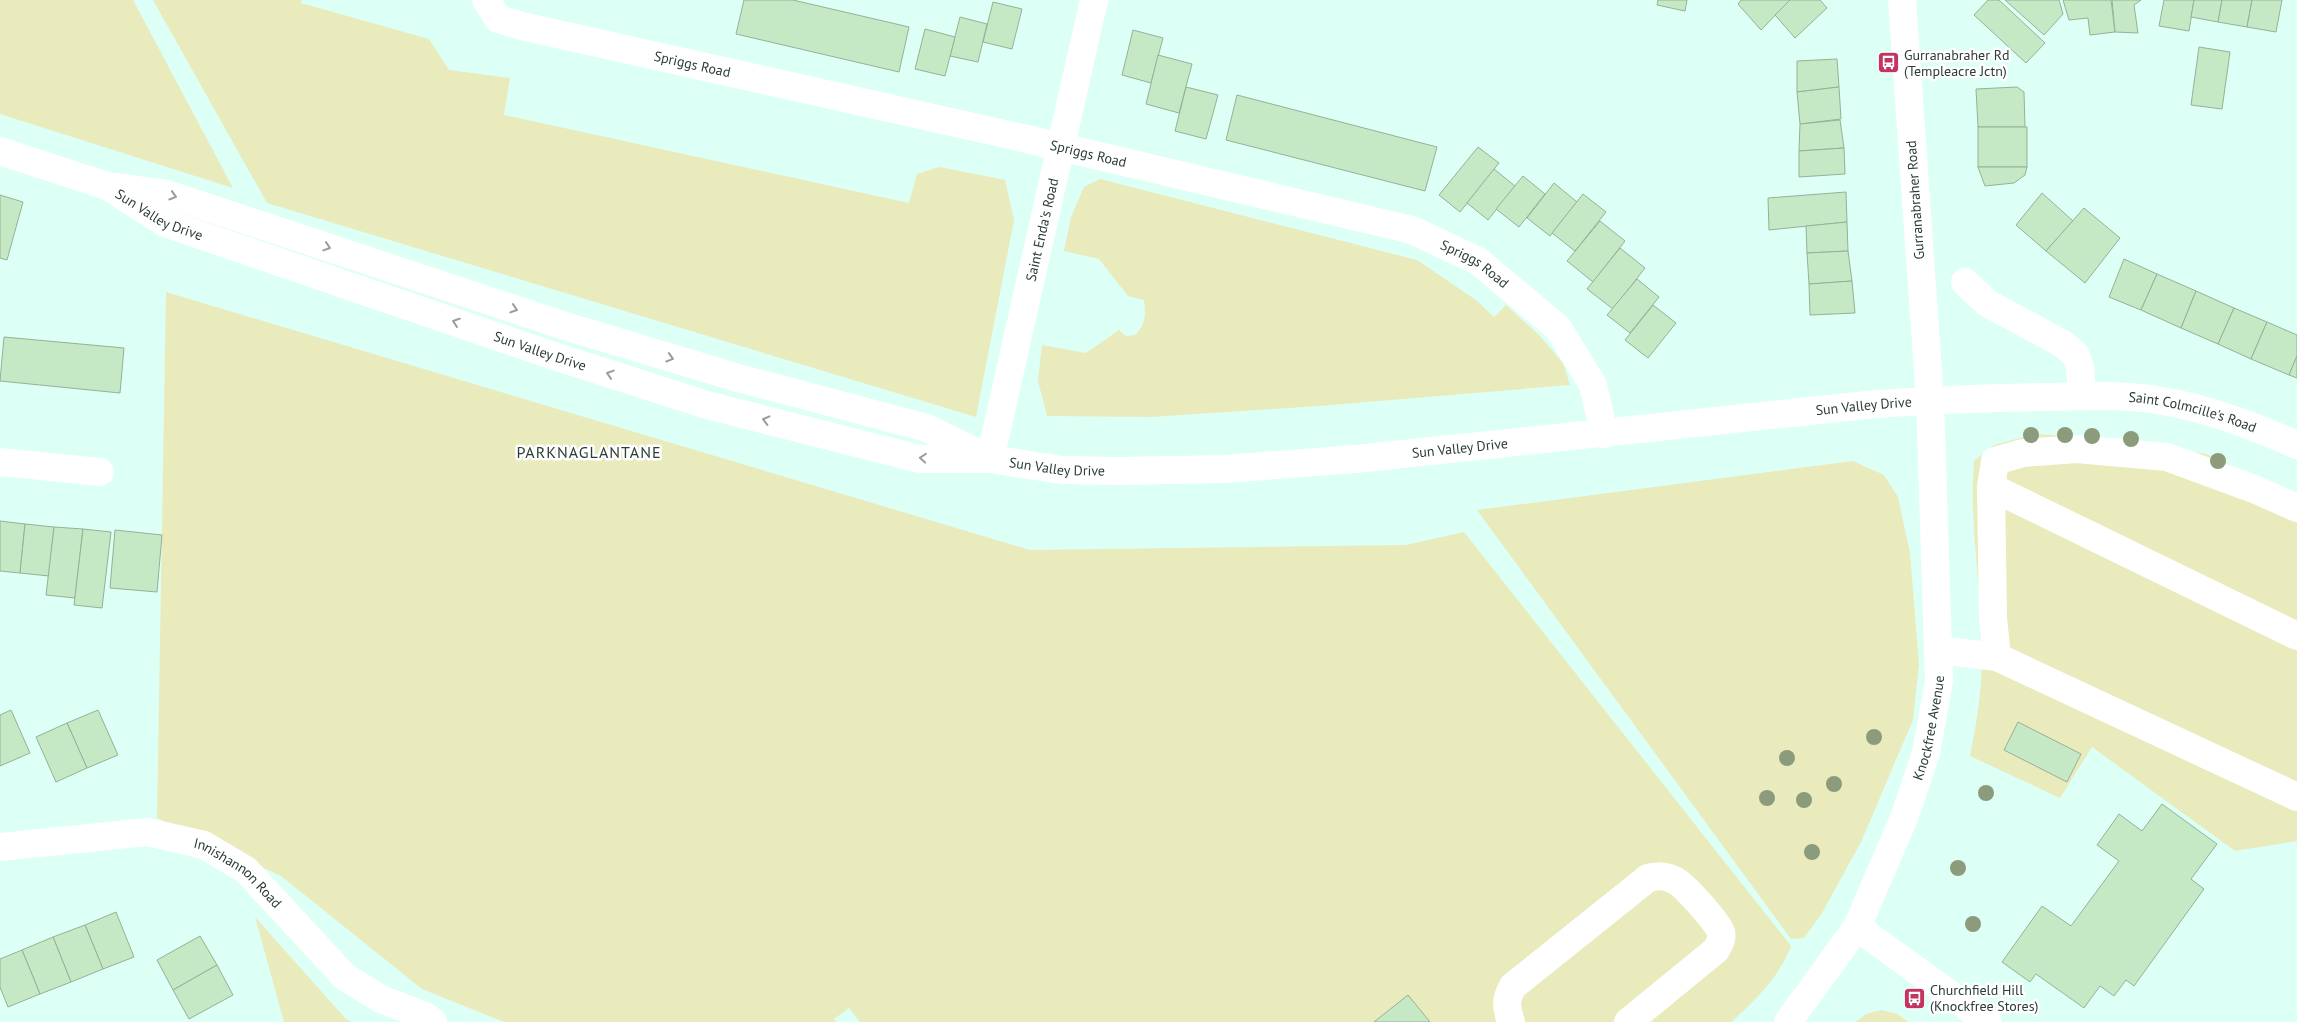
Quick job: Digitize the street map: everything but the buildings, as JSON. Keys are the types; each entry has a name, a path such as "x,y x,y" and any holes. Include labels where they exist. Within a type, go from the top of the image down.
{"street":[{"name":"Spriggs Road","path":"486,0 498,19 522,26 1062,147 1412,230 1478,261 1558,328 1593,385 1604,434"},
{"name":"Saint Enda's Road","path":"990,459 1094,0"},
{"name":"Gurranabraher Road","path":"1902,0 1930,400"},
{"name":"Sun Valley Drive","path":"0,151 108,186 167,194 592,334 738,378 927,428 990,459"},
{"name":"Sun Valley Drive","path":"108,186 165,223 263,258 707,405 920,459 990,459 1062,470 1120,471 1225,468 1356,459 1930,400"},
{"path":"1965,282 1987,302 2063,344 2075,354 2080,367 2082,396"},
{"path":"582,365 592,334"},
{"name":"Saint Colmcille's Road","path":"1930,400 2082,396 2156,399 2209,410 2244,422 2297,445"},
{"name":"Knockfree Avenue","path":"1788,1022 1857,927 1904,818 1926,752 1939,681 1930,400"},
{"path":"1997,657 1993,618 1991,487 1995,461 2023,452 2077,449 2167,456 2254,489 2297,508"},
{"path":"0,462 100,472"},
{"path":"1991,487 2297,636"},
{"path":"1938,650 1997,657 2297,797"},
{"name":"Innishannon Road","path":"0,847 147,832 204,845 246,870 345,977 381,999 425,1016 433,1022"},
{"path":"1511,1022 1506,997 1512,986 1648,878 1662,876 1675,880 1688,890 1721,932 1721,942 1716,950 1628,1022"},
{"path":"1857,927 1988,1022"}],"green space":[{"path":"0,0 133,0 233,188 0,114"},
{"path":"153,0 302,0 301,3 429,39 449,70 510,78 504,115 909,203 917,174 939,167 1005,180 1014,220 976,417 267,203"},
{"path":"1100,179 1417,260 1476,300 1494,317 1506,305 1538,334 1563,363 1570,385 1319,406 1151,417 1047,416 1038,381 1042,345 1086,353 1119,330 1126,336 1135,335 1144,319 1144,300 1128,296 1099,259 1064,251 1071,217 1084,187"},
{"path":"166,292 1030,550 1406,545 1464,532 1791,946 1780,968 1766,987 1731,1022 860,1022 849,1008 834,1019 836,1022 504,1022 422,989 281,876 157,818"},
{"path":"2035,434 2115,439 2206,454 2297,495 2297,841 2235,851 2092,747 2060,798 1970,756 1979,706 1982,655 1973,510 1974,461 1994,445"},
{"path":"1853,461 1884,475 1898,497 1910,553 1919,664 1913,720 1861,842 1822,913 1804,938 1791,939 1477,510"},
{"path":"255,917 345,1018 351,1022 284,1022"},
{"path":"1882,1010 1898,1014 1908,1022 1856,1022 1866,1014"}],"place":[{"name":"Gurranabraher Rd (Templeacre Jctn)","path":"1888,63"},
{"name":"Churchfield Hill (Knockfree Stores)","path":"1914,998"}],"district":[{"name":"PARKNAGLANTANE","path":"589,452"}]}
